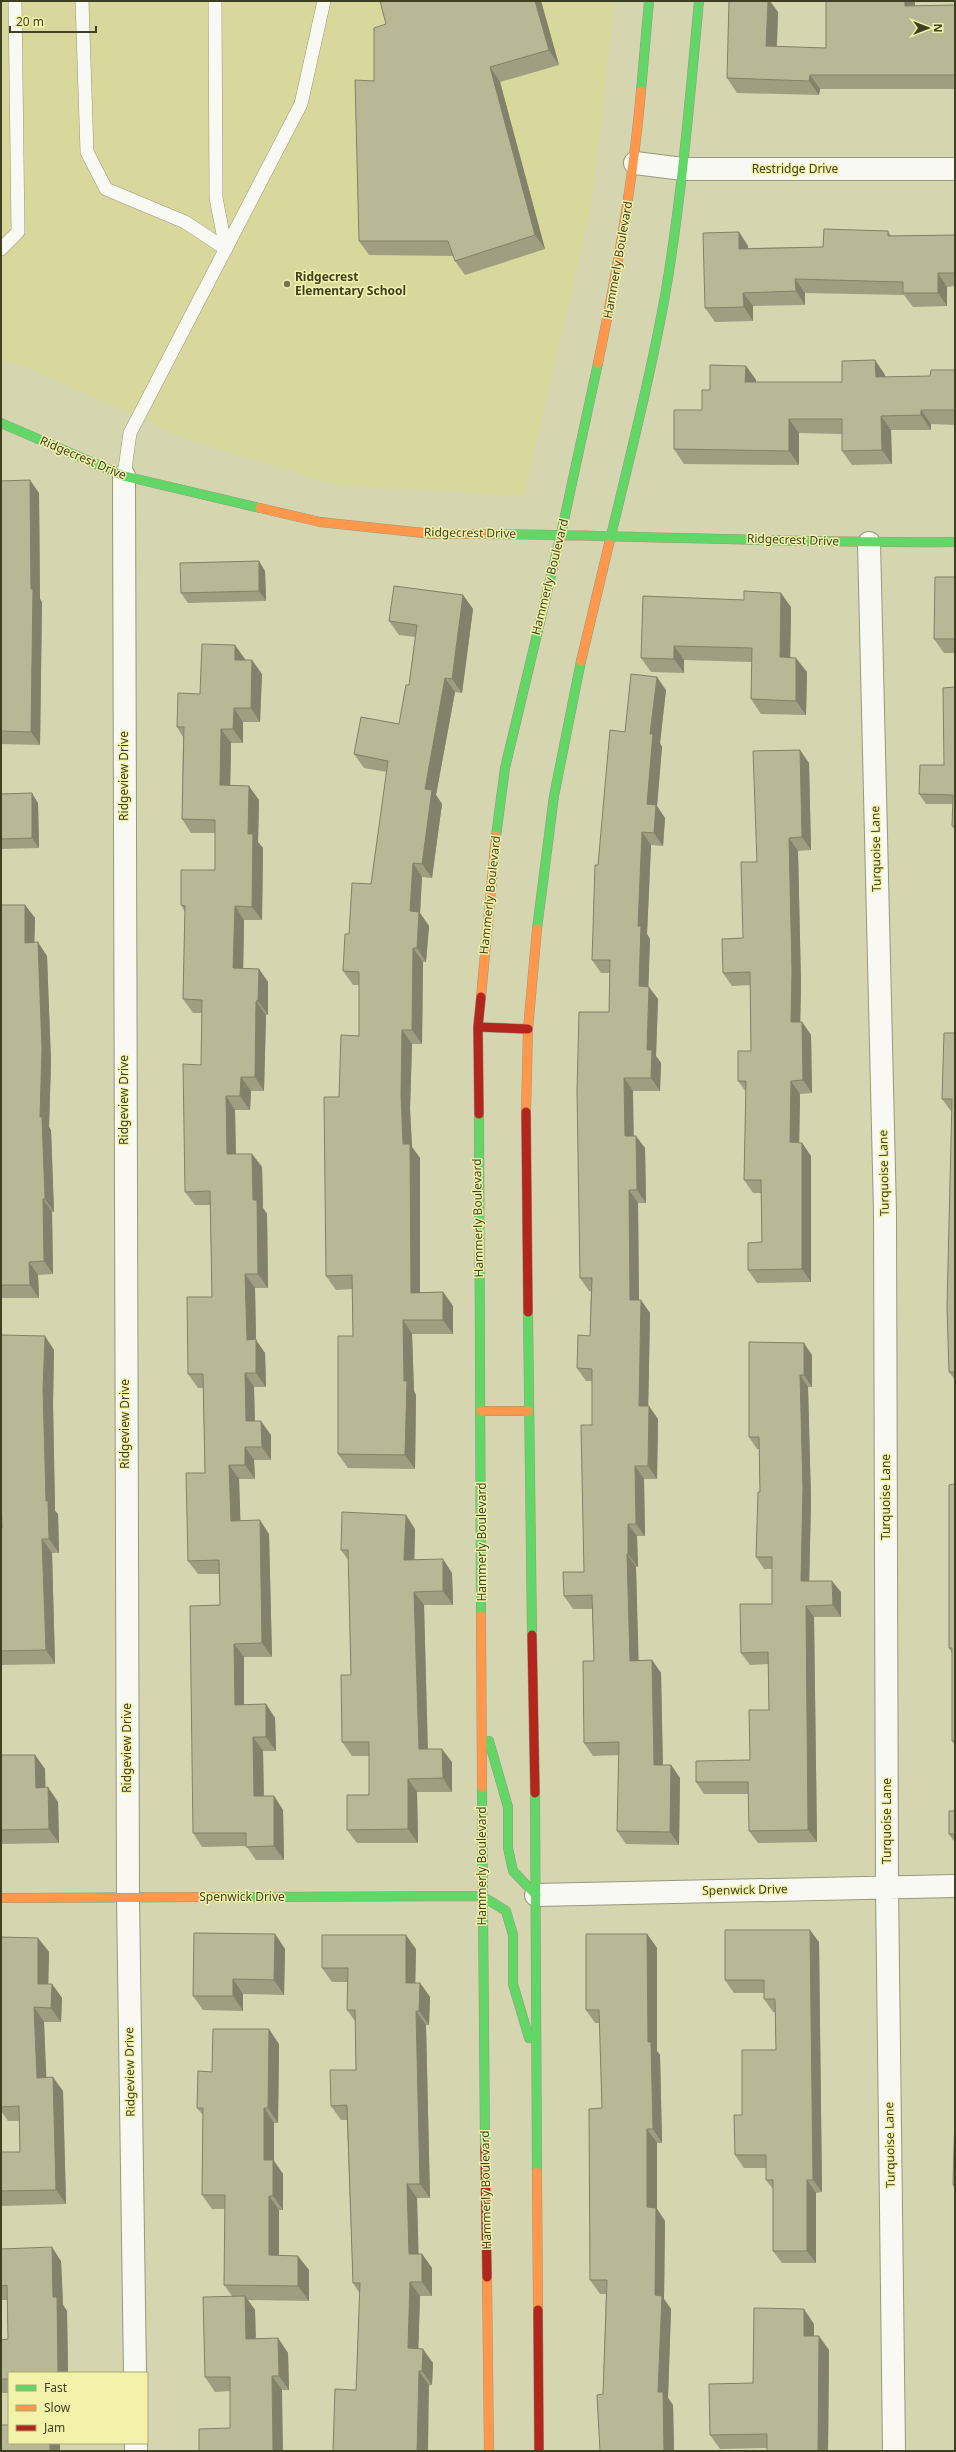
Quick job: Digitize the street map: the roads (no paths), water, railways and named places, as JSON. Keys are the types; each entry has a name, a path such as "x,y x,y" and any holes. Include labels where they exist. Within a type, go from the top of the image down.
{"main road":[{"name":"Hammerly Boulevard","path":"489,2451 482,1896 481,1411 478,1027 495,844 505,768 561,534 616,282 635,163 649,1"},
{"path":"539,2451 536,1895 525,1134 528,1030 542,879 554,796 574,690 640,416 666,290 684,169 698,1"},
{"name":"Ridgecrest Drive","path":"1,423 124,476 320,522 432,534 611,535 869,543 955,542"},
{"path":"478,1027 528,1030"},
{"path":"481,1411 528,1411"},
{"path":"482,1714 508,1807 508,1848 513,1871 536,1895"},
{"path":"482,1896 506,1911 513,1935 513,1984 536,2061"},
{"name":"Spenwick Drive","path":"1,1898 482,1896"}],"street":[{"name":"Restridge Drive","path":"635,163 684,169 955,169"},
{"name":"Ridgeview Drive","path":"124,476 128,1898 135,2372"},
{"name":"Turquoise Lane","path":"869,543 885,1212 888,1887 894,2451"},
{"name":"Spenwick Drive","path":"536,1895 955,1886"}],"lane":[{"path":"1,248 18,232 15,1"},
{"path":"82,1 87,152 106,189 186,222 226,249"},
{"path":"215,1 216,198 226,249"},
{"path":"124,476 130,433 301,104 324,1"}],"place":[{"name":"Ridgecrest Elementary School","path":"287,284"}]}
